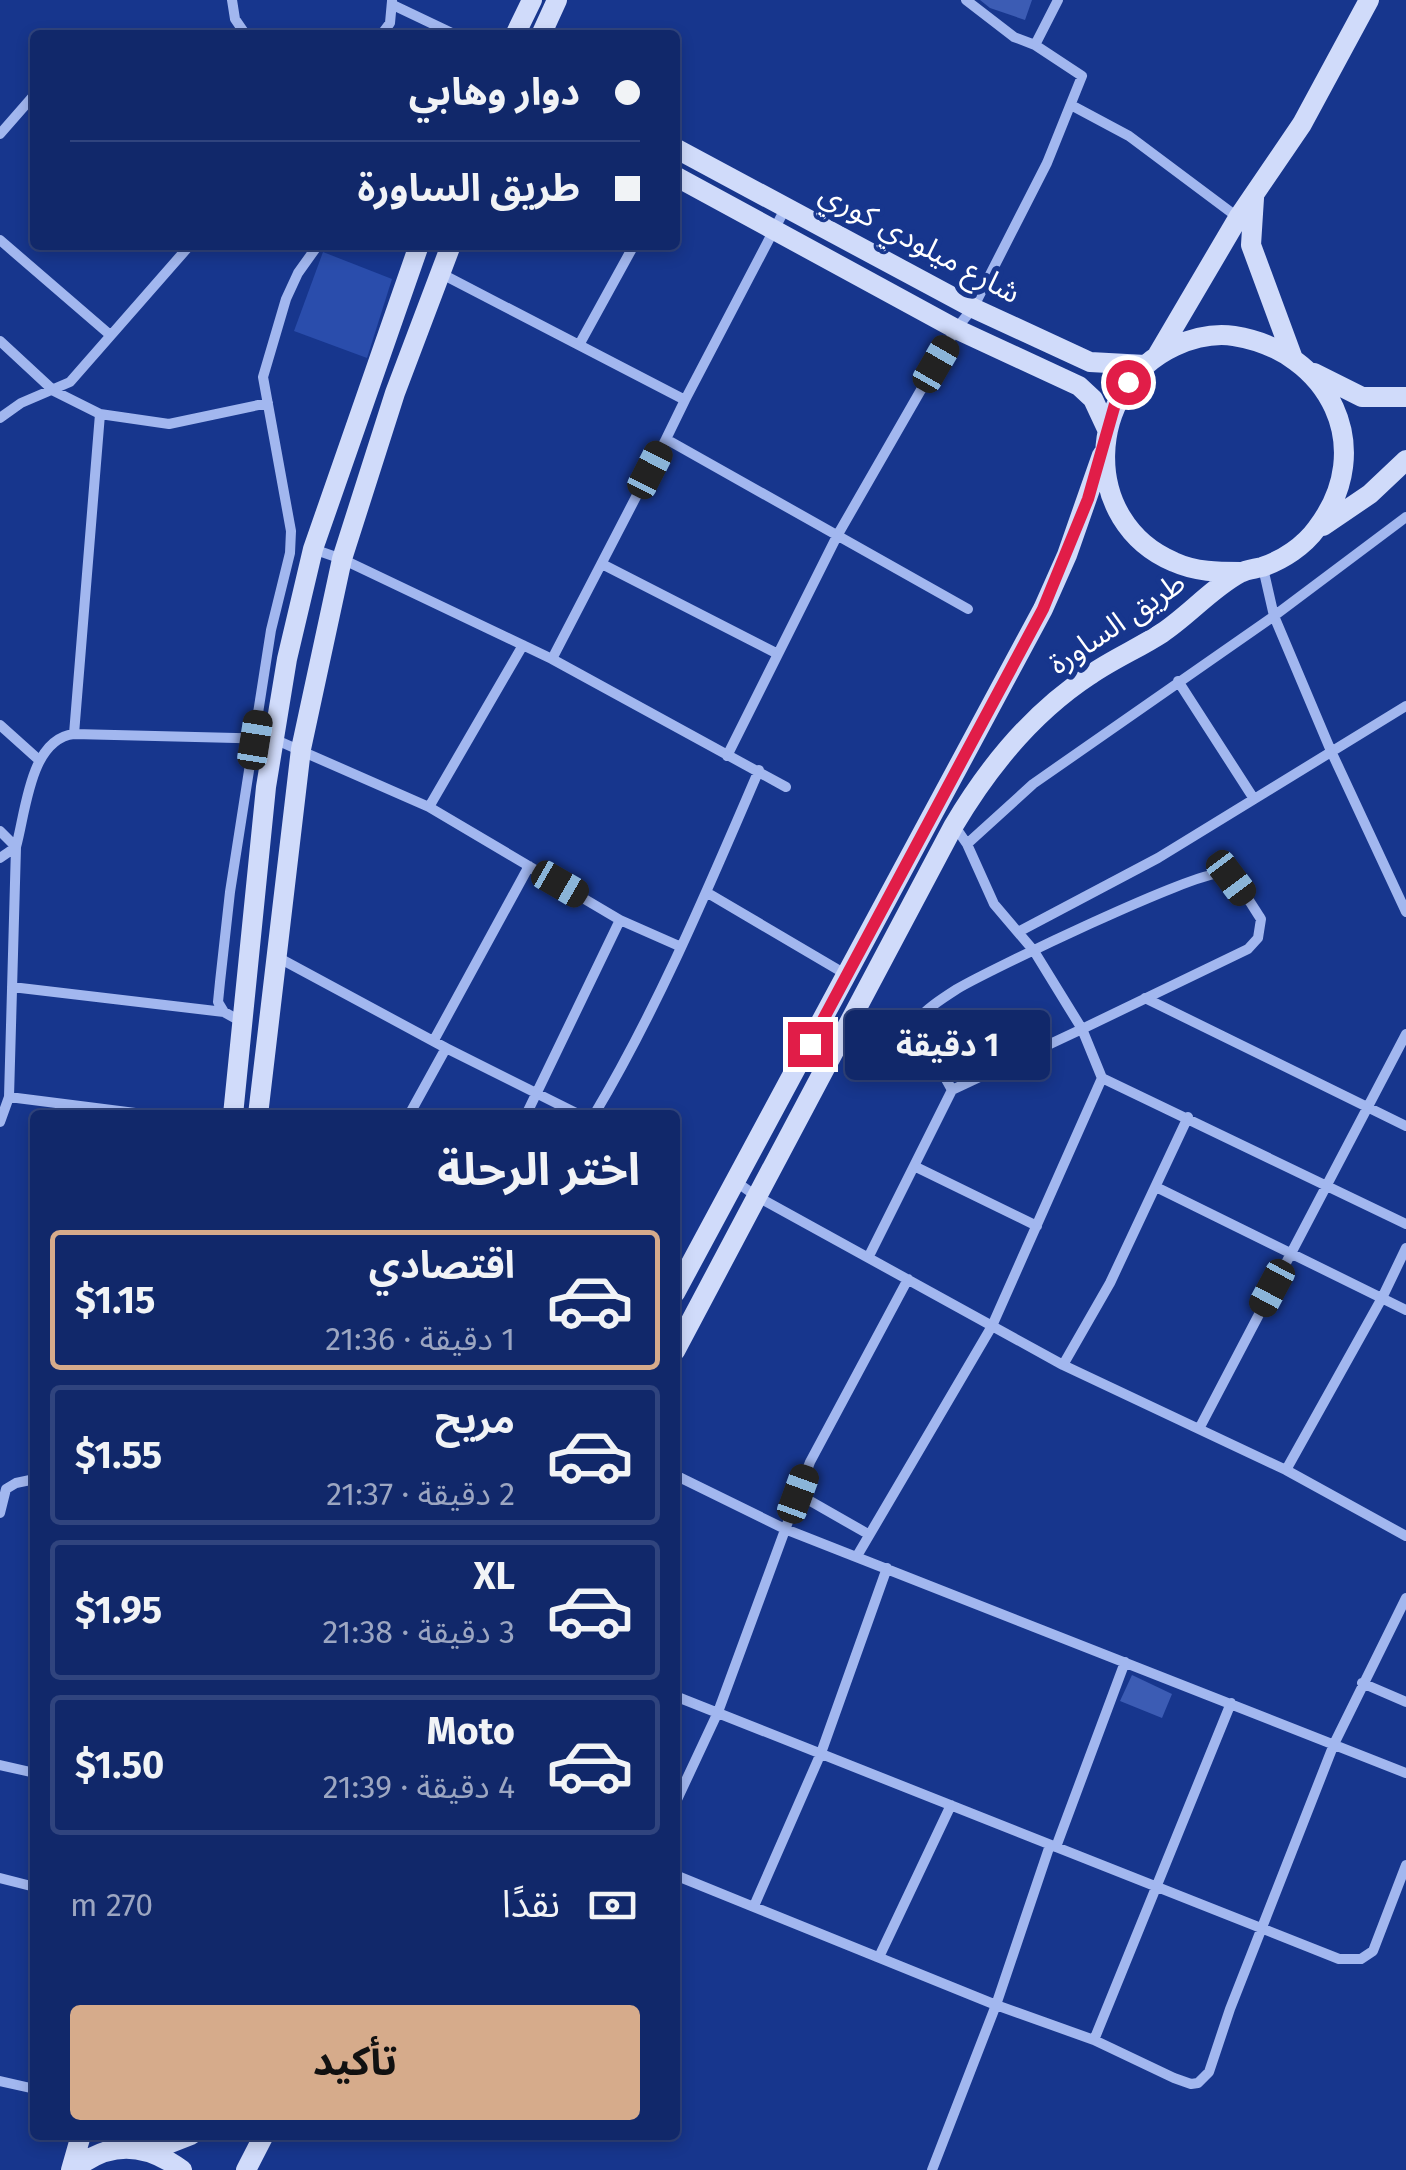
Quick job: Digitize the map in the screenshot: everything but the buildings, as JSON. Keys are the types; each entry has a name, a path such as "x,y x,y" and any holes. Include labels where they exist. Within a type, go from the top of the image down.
{"main road":[{"path":"518,30 532,0"},
{"path":"543,30 557,0"},
{"path":"1152,360 1244,223 1255,191 1302,124 1369,0"},
{"name":"شارع ميلودي كوري","path":"680,151 973,308 1090,362 1152,360"},
{"name":"شارع ميلودي كوري","path":"680,179 956,329 1080,386 1092,399 1106,439"},
{"path":"1244,223 1292,356"},
{"path":"234,1110 266,787 264,740 313,549 417,250"},
{"path":"259,1110 301,749 342,559 394,393 448,250"},
{"path":"1406,397 1362,397 1260,340 1226,334 1190,339 1152,360 1128,382 1115,404 1106,439 1108,483 1121,516 1144,542 1172,562 1206,572 1241,572 1262,567 1292,552 1370,494 1406,460"},
{"path":"1312,372 1331,400 1342,433 1343,467 1334,500 1317,530"},
{"name":"طريق الساورة","path":"680,1283 1043,609 1067,555 1106,439"},
{"name":"طريق الساورة","path":"680,1341 981,780 1033,719 1088,676 1162,632 1241,572"},
{"path":"72,2170 80,2140"},
{"path":"72,2170 98,2154 166,2140"},
{"path":"246,2170 261,2140"},
{"path":"140,2145 182,2170"}],"street":[{"path":"232,0 243,30"},
{"path":"727,756 837,536 956,329 973,308 1047,163 1082,80 1080,73 1035,45 1014,37 966,0"},
{"path":"1035,45 1058,0"},
{"path":"386,30 392,3 446,30"},
{"path":"0,134 30,100"},
{"path":"1072,105 1130,136 1244,223"},
{"path":"552,659 786,206"},
{"path":"0,240 109,334"},
{"path":"0,418 21,403 70,382 185,250"},
{"path":"224,1012 218,1002 224,946 264,740 271,630 290,553 291,531 262,377 298,273 314,250"},
{"path":"579,345 631,250"},
{"path":"439,272 685,400"},
{"path":"0,341 54,391 100,414 169,424 268,403"},
{"path":"74,734 100,414"},
{"path":"666,439 968,609"},
{"path":"968,844 1033,784 1274,616 1406,517"},
{"path":"313,549 342,559 552,659 786,787"},
{"path":"602,564 776,654"},
{"path":"1262,567 1274,616 1331,752 1405,910"},
{"path":"429,807 523,645"},
{"path":"1178,680 1254,798"},
{"path":"1020,931 1158,858 1406,706"},
{"path":"0,725 39,760"},
{"path":"0,1122 9,1097 16,846 39,760 55,739 74,734 264,740 301,749 429,807 620,920 680,946"},
{"path":"597,1110 706,892 760,770"},
{"path":"954,825 968,844 994,904 1020,931 1082,1029 1102,1078 1406,1224"},
{"path":"0,831 16,846"},
{"path":"0,858 16,846"},
{"path":"434,1040 529,866"},
{"path":"869,1256 952,1090 1248,949 1258,938 1261,919 1231,878 1220,874 1205,876 959,988 917,1018 918,1032 952,1090"},
{"path":"706,892 847,975"},
{"path":"529,1110 620,920"},
{"path":"0,939 13,923"},
{"path":"279,958 570,1110"},
{"path":"12,986 224,1012 244,1023"},
{"path":"1145,998 1406,1126"},
{"path":"1200,1427 1406,1034"},
{"path":"412,1110 446,1048"},
{"path":"857,1556 992,1326 1102,1078"},
{"path":"9,1097 112,1110"},
{"path":"1063,1365 1110,1282 1188,1117"},
{"path":"914,1166 1037,1226"},
{"path":"734,1181 1063,1365 1200,1427 1406,1536"},
{"path":"1156,1187 1406,1310"},
{"path":"1286,1470 1406,1248"},
{"path":"680,1793 718,1712 798,1494 833,1414 908,1279"},
{"path":"680,1477 785,1529 1406,1773"},
{"path":"0,1513 6,1490 30,1481"},
{"path":"798,1494 868,1534"},
{"path":"754,1906 820,1753 887,1568"},
{"path":"680,1877 996,2006 1094,2040 1191,2084 1204,2079 1334,1744 1406,1598"},
{"path":"932,2170 1125,1662"},
{"path":"1362,1683 1406,1702"},
{"path":"680,1698 1339,1958 1354,1960 1373,1951 1406,1865"},
{"path":"1094,2040 1231,1704"},
{"path":"0,1766 30,1772"},
{"path":"879,1957 951,1805"},
{"path":"0,1878 30,1885"},
{"path":"0,2080 30,2087"}],"shaded area":[{"path":"323,252 392,279 367,358 294,331"}],"route":[{"path":"810,1044 1043,609 1088,499 1115,404 1128,382"}]}
